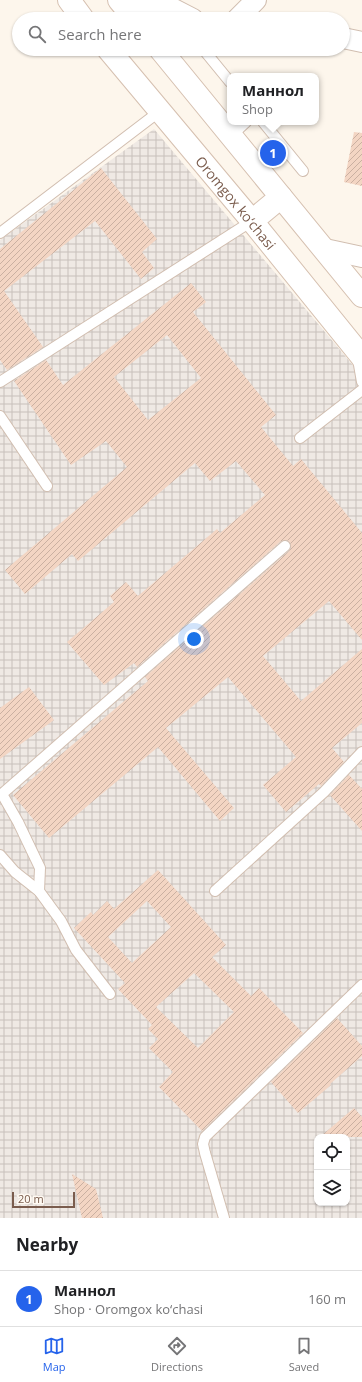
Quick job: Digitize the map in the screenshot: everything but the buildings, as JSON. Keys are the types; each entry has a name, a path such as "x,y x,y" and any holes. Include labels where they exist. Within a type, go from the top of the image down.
{"main road":[{"path":"69,0 78,12"},
{"path":"119,0 129,12"},
{"name":"Oromgox ko‘chasi","path":"114,56 252,221 358,352"},
{"path":"167,56 227,117"},
{"path":"239,129 281,197 362,296"},
{"path":"252,221 281,197"}],"street":[{"path":"119,0 169,8"},
{"path":"244,12 256,0"},
{"path":"350,39 362,42"},
{"path":"325,249 362,257"}],"lane":[{"path":"209,56 227,78"},
{"path":"0,233 160,111"},
{"path":"265,125 303,171"},
{"path":"0,382 252,221"},
{"path":"358,352 362,382"},
{"path":"300,438 362,390"},
{"path":"0,416 47,486"},
{"path":"38,891 40,868 18,822 2,794 285,546"},
{"path":"215,891 324,792 362,752"},
{"path":"0,856 15,872 38,891 61,921 76,950 110,994"},
{"path":"224,1218 203,1144 205,1137 362,985"}],"shaded area":[{"path":"154,129 362,376 362,1218 0,1218 0,240"}],"place":[{"name":"Маннол","path":"273,153"}]}
